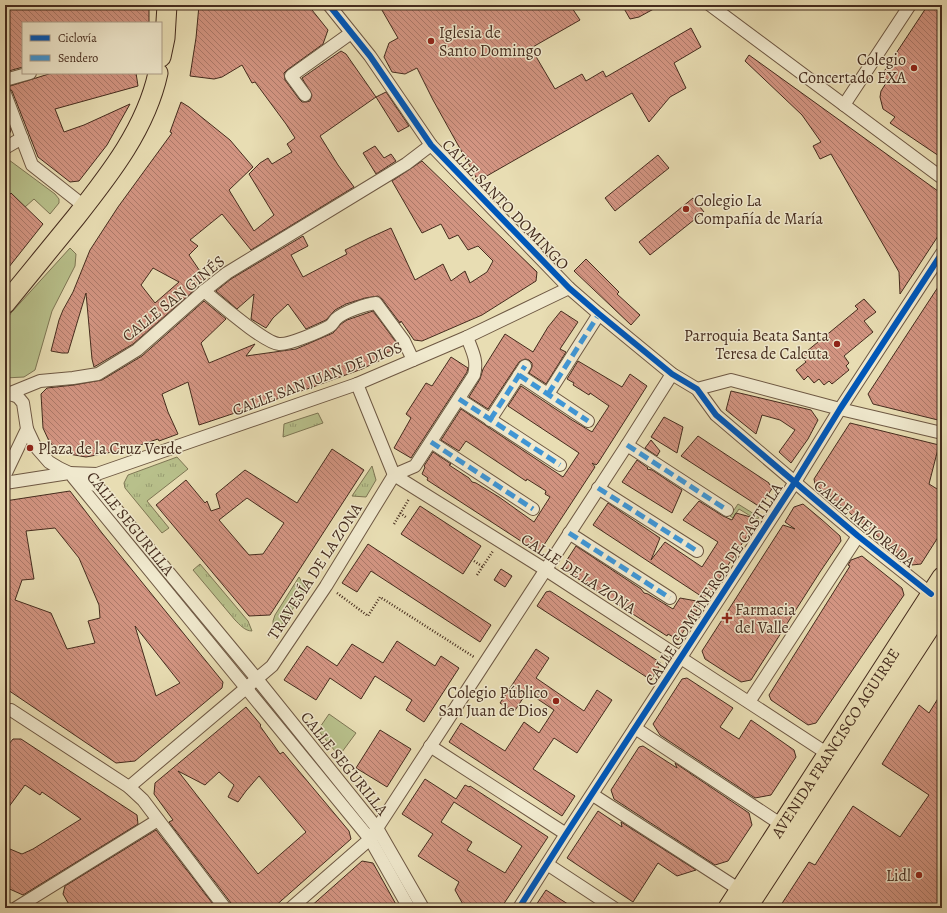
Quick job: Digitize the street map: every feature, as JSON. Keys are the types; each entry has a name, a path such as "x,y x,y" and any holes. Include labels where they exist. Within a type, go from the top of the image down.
{"main road":[{"path":"162,48 167,5"},
{"path":"5,304 84,206 121,157 146,110 158,74"},
{"name":"AVENIDA FRANCISCO AGUIRRE","path":"728,908 942,576"},
{"name":"AVENIDA FRANCISCO AGUIRRE","path":"747,908 942,610"}],"street":[{"name":"CALLE SANTO DOMINGO","path":"329,5 370,56 431,145 569,288 672,374 697,389"},
{"path":"844,105 910,5"},
{"path":"717,7 942,178"},
{"path":"305,96 291,76 351,33"},
{"path":"5,80 26,74"},
{"path":"5,94 32,165 84,206"},
{"path":"5,148 22,138"},
{"name":"CALLE SAN GINÉS","path":"7,394 40,381 98,374 136,350 227,273 406,164 431,145"},
{"name":"CALLE COMUNEROS DE CASTILLA","path":"519,908 942,253"},
{"name":"CALLE SAN JUAN DE DIOS","path":"69,473 97,474 357,384 467,337 569,288"},
{"path":"204,291 250,328 264,338 278,344 294,342 332,325 336,318 366,304 376,303 404,341 413,360"},
{"path":"548,394 599,314"},
{"path":"357,384 394,475 416,466 474,375 476,366 475,358 467,337"},
{"path":"490,420 522,370 548,394 588,421"},
{"path":"291,908 370,839 672,374"},
{"path":"697,389 731,380 840,409 942,433"},
{"name":"CALLE MEJORADA","path":"697,389 716,415 858,536 931,594"},
{"path":"7,394 18,397 23,404 27,429 41,454 59,468 69,473"},
{"path":"459,399 560,465"},
{"path":"5,475 27,429"},
{"path":"431,442 533,509"},
{"name":"CALLE COMUNEROS DE CASTILLA","path":"627,445 727,510"},
{"path":"5,483 69,473"},
{"name":"CALLE SEGURILLA","path":"69,473 97,486 256,679 377,828 423,908"},
{"name":"CALLE SEGURILLA","path":"69,473 370,839 409,908"},
{"name":"CALLE DE LA ZONA","path":"394,475 546,570 828,754"},
{"name":"TRAVESÍA DE LA ZONA","path":"129,787 272,666 326,586 394,475"},
{"name":"CALLE COMUNEROS DE CASTILLA","path":"598,488 697,551"},
{"name":"CALLE COMUNEROS DE CASTILLA","path":"569,532 670,598"},
{"path":"749,702 858,536"},
{"path":"7,711 129,787 143,800 225,908"},
{"path":"635,728 782,825"},
{"path":"430,746 566,834"},
{"path":"593,795 740,890"},
{"path":"16,908 158,820"},
{"path":"547,864 614,908"},
{"path":"5,907 9,908"}],"path":[{"path":"394,524 416,489"},
{"path":"400,514 407,518"},
{"path":"477,576 499,541"},
{"path":"474,561 483,567"},
{"path":"326,586 368,616 380,597 484,663"}],"green space":[{"path":"5,157 55,194 59,199 59,203 50,214 34,199 25,207 11,193 5,200"},
{"path":"70,248 76,254 75,266 52,311 35,370 24,377 5,378 5,322 11,313"},
{"path":"318,413 323,423 283,437 284,424"},
{"path":"177,457 188,469 147,501 169,528 162,533 125,488 124,483 128,475"},
{"path":"372,466 376,480 366,497 352,496"},
{"path":"738,504 759,517 757,520 739,509 733,518 730,516"},
{"path":"200,564 248,621 252,631 245,629 235,620 193,570"},
{"path":"299,577 306,589 284,622 273,630 275,615"},
{"path":"329,714 356,733 339,756 318,730"}],"building":[{"path":"5,5 149,5 149,22 22,22 22,67 5,72"},
{"path":"199,5 308,5 328,30 323,44 284,73 285,80 299,99 302,102 310,101 312,95 302,78 341,51 346,54 376,97 320,136 354,187 251,250 222,214 190,240 198,246 189,255 206,280 133,344 94,367 86,293 68,353 51,351 59,320 73,292 90,250 118,207 172,133 170,132 181,102 230,140 253,167 229,190 254,231 274,215 249,174 260,163 268,158 272,164 292,152 287,144 295,138 255,82 252,83 242,65 222,77 214,79 190,76","holes":["153,268 179,282 155,303 141,285"]},
{"path":"379,5 570,5 580,20 531,48 555,89 582,74 586,81 603,71 606,77 691,28 701,47 674,63 686,88 670,97 649,122 632,93 478,181 417,68 405,74 392,72 384,57 389,43 398,38"},
{"path":"622,5 661,5 639,17 630,19"},
{"name":"Colegio Concertado EXA","path":"928,5 942,5 942,158 890,123 895,117 883,109 880,97 881,91 888,80 881,76"},
{"path":"749,55 942,194 942,230 900,294 899,272 831,154 820,159 813,146 821,142 802,115 745,61"},
{"path":"49,74 136,74 138,86 55,109 64,132 84,125 130,104 107,145 79,181 70,182 38,157 12,91 7,87"},
{"path":"386,92 409,126 398,132 376,97"},
{"path":"5,115 11,130 8,137 5,139"},
{"path":"375,146 384,158 391,154 396,161 376,174 363,153"},
{"path":"658,155 669,168 615,211 605,198"},
{"path":"422,161 537,272 536,281 482,315 422,341 414,340 401,321 400,323 382,299 378,296 365,298 346,304 335,310 326,320 306,329 288,304 273,318 266,328 251,319 254,294 237,309 216,291 231,279 303,236 308,246 291,255 303,277 347,254 345,250 391,228 415,280 443,264 451,281 465,271 470,283 487,272 493,261 478,246 468,250 458,235 449,239 441,224 422,233 392,181"},
{"path":"11,193 43,224 5,272 5,200"},
{"path":"693,198 704,212 650,255 639,242"},
{"path":"586,259 619,292 617,294 640,315 631,325 574,271"},
{"path":"942,281 942,421 873,404 868,394"},
{"name":"Parroquia Beata Santa Teresa de Calcuta","path":"864,299 876,312 864,321 873,332 844,356 849,363 846,366 849,370 832,384 829,381 824,385 819,379 814,383 808,376 804,380 796,370 806,362 801,356 858,309 855,306"},
{"path":"204,301 226,319 201,343 209,363 255,344 246,356 296,349 333,333 347,320 373,311 396,342 394,350 384,354 385,358 362,369 199,425 188,382 162,394 178,434 159,441 158,439 128,449 86,457 63,453 54,447 49,441 43,428 41,394 47,388 102,380 142,356"},
{"path":"561,311 578,322 560,349 566,352 546,384 529,373 532,363 525,359 519,362 488,409 469,397 480,379 483,369 505,334 533,352 548,327"},
{"path":"451,357 468,368 467,372 411,458 394,448 411,418 406,414 426,383 432,386"},
{"path":"578,361 622,387 630,374 647,386 598,463 596,465 592,463 595,467 540,551 531,545 530,547 427,480 428,478 422,474 425,467 424,466 433,452 451,464 449,465 469,478 472,482 499,497 534,522 550,497 545,494 546,491 527,479 526,481 466,441 459,451 441,440 461,409 563,477 579,453 508,406 521,386 592,432 609,406 590,393 589,395 573,385 574,383 567,379"},
{"path":"731,391 811,410 818,420 808,439 791,463 779,452 795,430 780,420 762,415 756,434 726,410"},
{"path":"664,417 683,427 677,453 651,437"},
{"path":"850,423 939,445 929,484 942,492 942,531 921,564 912,565 815,484 814,479"},
{"path":"698,436 773,487 760,507 681,456"},
{"path":"651,440 660,451 657,456 645,448"},
{"path":"332,449 364,470 270,615 249,616 156,505 186,480 205,503 207,501 211,511 220,508 216,494 245,470 297,503","holes":["247,498 284,523 263,554 249,555 219,520"]},
{"path":"637,460 648,468 647,469 652,470 682,490 672,513 622,482"},
{"path":"70,491 102,533 223,682 222,688 135,761 116,763 5,688 5,501","holes":["55,528 79,558 99,605 100,618 88,621 95,643 67,649 51,613 15,600 22,580 34,579 26,531","135,626 180,683 156,696"]},
{"path":"699,501 732,520 736,513 758,519 708,596 706,595 704,598 593,525 608,503 660,538 651,560 665,542 702,567 718,542 683,520"},
{"path":"803,504 840,536 841,541 751,680 741,682 705,659 702,651 783,525 795,529 785,522 794,507"},
{"path":"420,506 481,546 463,574 401,534"},
{"path":"368,544 491,625 480,642 371,571 357,592 342,583"},
{"path":"576,546 641,589 644,593 673,609 680,598 702,602 678,640 668,634 667,636 569,573 570,571 563,566"},
{"path":"862,556 902,588 904,595 816,723 808,725 771,700 769,695 850,566 848,565 851,560"},
{"path":"501,569 512,576 505,587 494,580"},
{"path":"550,591 661,663 651,680 537,606 546,592"},
{"path":"397,641 435,666 441,656 459,668 424,722 406,710 412,700 375,676 361,699 330,678 316,700 284,680 307,646 337,666 352,644 383,663"},
{"path":"536,649 549,658 536,678 584,711 597,690 612,700 577,753 554,738 533,769 575,796 562,816 449,742 461,723 505,751 524,722 539,733 554,710 527,692 514,712 500,703"},
{"path":"687,678 733,708 720,727 739,739 751,720 794,750 796,757 771,795 755,798 660,735 653,724 682,679"},
{"path":"942,692 942,908 779,908 809,862 815,865 853,806 900,837 929,795 882,764 919,705 929,713"},
{"path":"246,707 261,725 260,726 280,754 283,752 349,831 351,839 273,908 232,908 231,903 169,822 173,820 154,794 155,783","holes":["178,771 205,785 219,772 234,785 228,797 238,802 259,776 306,832 258,874"]},
{"path":"380,730 411,749 387,787 356,768"},
{"path":"13,739 21,739 137,815 138,824 23,895 5,887 5,847 22,854 33,849 81,819 42,792 40,795 25,785 5,812 5,749"},
{"path":"643,746 677,768 675,763 749,813 752,825 728,861 715,865 614,799 611,790 639,747"},
{"path":"425,779 456,799 465,785 470,786 548,837 501,908 465,908 455,890 459,882 418,856 433,834 402,814","holes":["454,802 522,846 505,873 467,850 472,842 441,822"]},
{"path":"598,811 622,827 621,822 696,870 677,876 658,863 633,902 567,858"},
{"path":"156,830 216,908 71,908 63,894 65,886"},
{"path":"362,861 373,863 398,908 309,908"},
{"path":"546,890 574,908 534,908"}],"marked path":[{"path":"548,394 599,314"},
{"path":"490,420 525,366"},
{"path":"519,375 588,421"},
{"path":"459,399 560,465"},
{"path":"431,442 533,509"},
{"path":"627,445 727,510"},
{"path":"598,488 697,551"},
{"path":"569,533 670,598"}],"cycle path":[{"path":"329,5 370,56 431,145 569,288 672,374 697,389 716,415 858,536 931,594"},
{"path":"519,908 942,253"}],"place":[{"name":"Iglesia de Santo Domingo","path":"431,41"},
{"name":"Colegio Concertado EXA","path":"914,68"},
{"name":"Colegio La Compañía de María","path":"686,209"},
{"name":"Parroquia Beata Santa Teresa de Calcuta","path":"837,344"},
{"name":"Plaza de la Cruz Verde","path":"30,448"},
{"name":"Farmacia del Valle","path":"727,618"},
{"name":"Colegio Público San Juan de Dios","path":"556,701"},
{"name":"Lidl","path":"919,875"}]}
